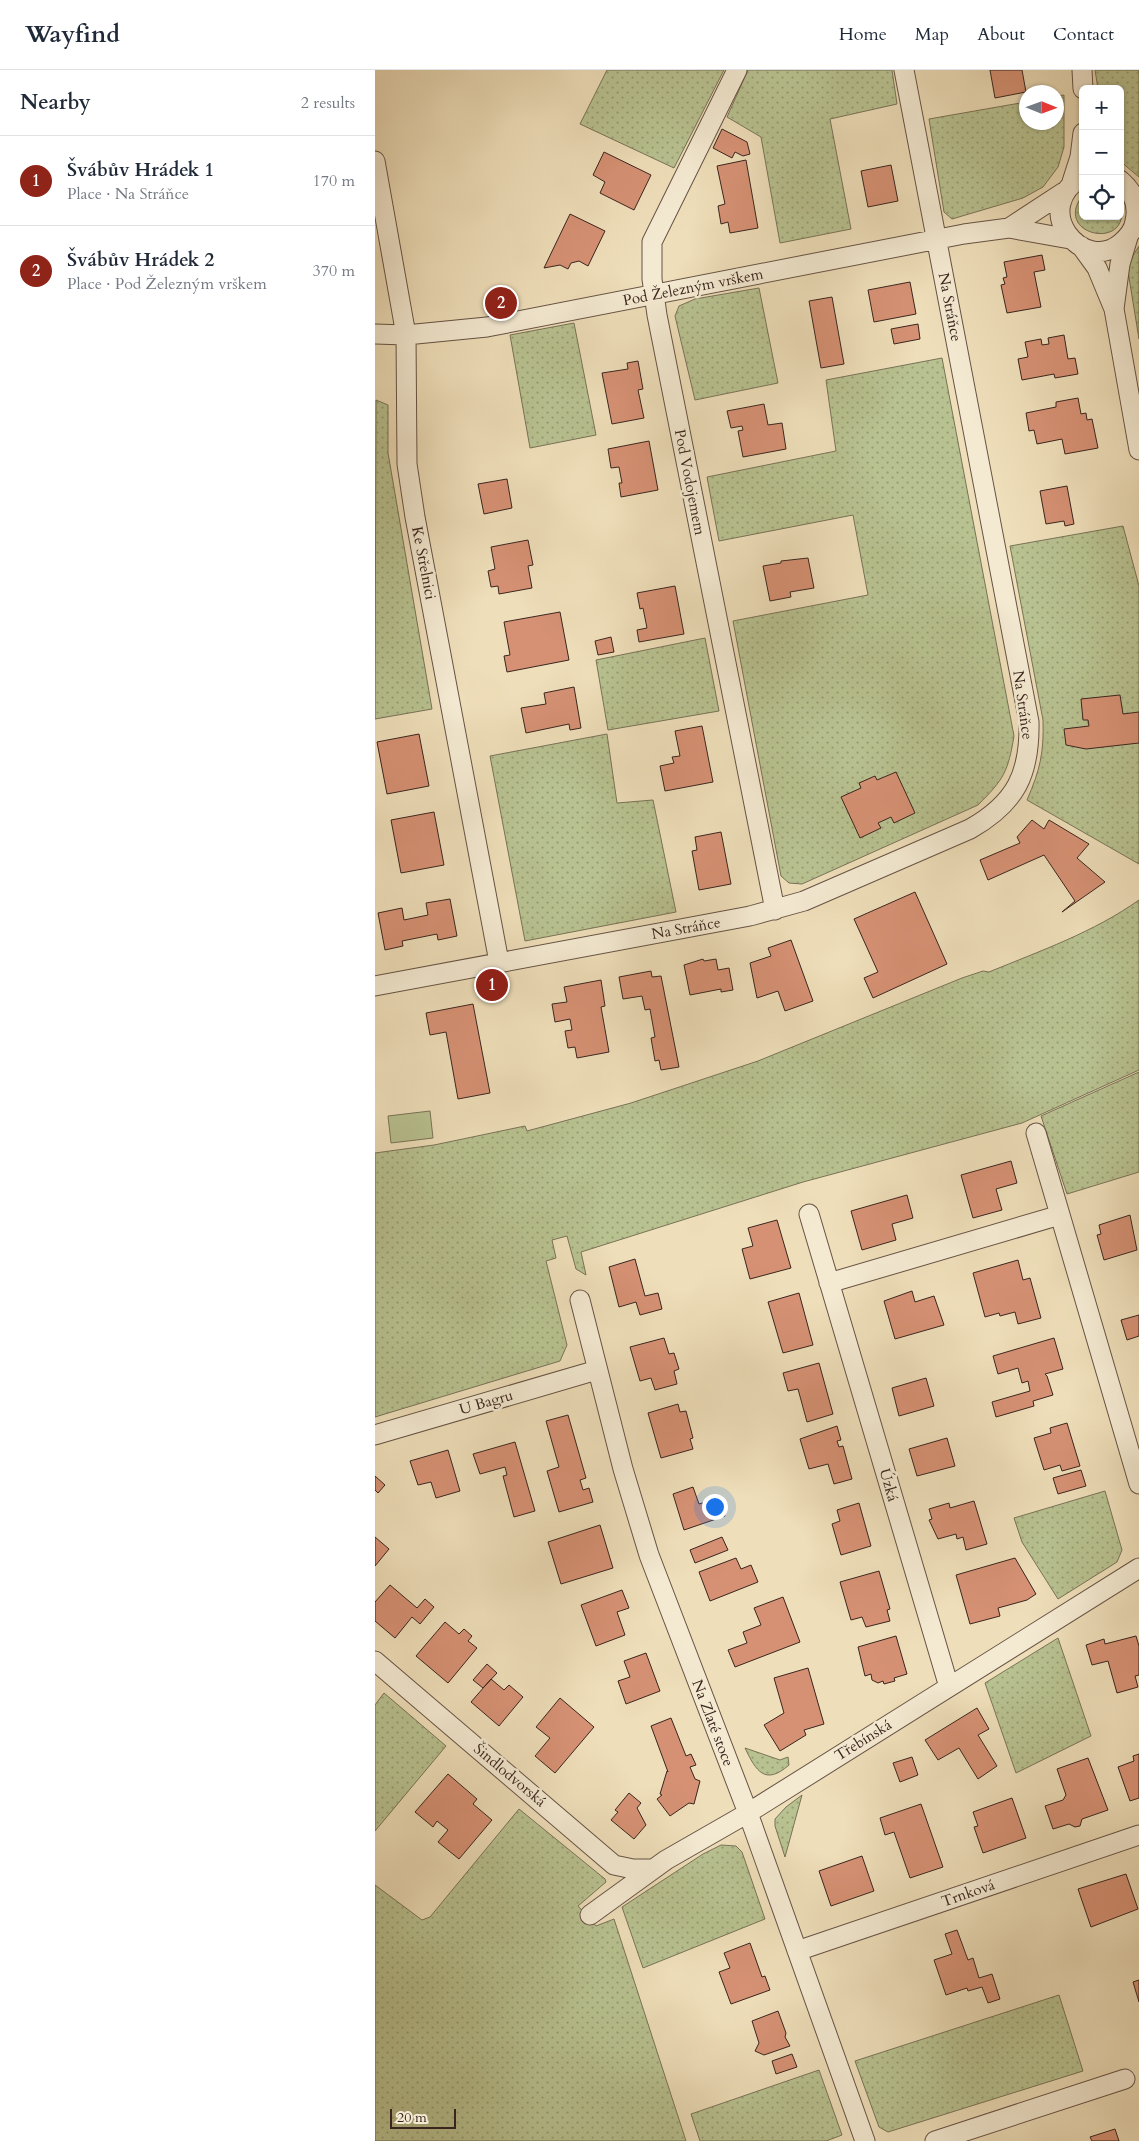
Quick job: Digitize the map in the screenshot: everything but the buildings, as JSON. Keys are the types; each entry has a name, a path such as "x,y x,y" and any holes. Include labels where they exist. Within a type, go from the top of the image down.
{"street":[{"name":"Pod Vodojemem","path":"737,70 652,242 650,259 654,295 775,910"},
{"name":"Na Stráňce","path":"375,986 750,916 804,901 970,829 989,818 1018,785 1025,769 1029,745 1029,722 904,70"},
{"path":"1082,70 1083,85"},
{"name":"Ke Střelnici","path":"375,161 406,335 407,464 417,527 499,962"},
{"path":"1079,161 1073,183 1059,216 1063,228 1097,268 1114,309 1139,450"},
{"name":"Pod Železným vrškem","path":"1009,228 1073,183"},
{"path":"1114,309 1120,264 1128,236 1135,225 1137,212 1135,199 1124,184"},
{"name":"Pod Železným vrškem","path":"375,334 406,335 487,327 937,239 1009,228 1075,242 1093,250 1106,250 1118,245 1128,236"},
{"path":"1036,1133 1139,1484"},
{"name":"Úzká","path":"809,1214 949,1687"},
{"path":"829,1283 1060,1215"},
{"name":"Na Zlaté stoce","path":"580,1300 623,1469 649,1555 748,1812 865,2141"},
{"name":"U Bagru","path":"375,1435 597,1370"},
{"name":"Třebínská","path":"590,1915 653,1869 748,1812 1139,1568"},
{"name":"Šindlodvorská","path":"375,1661 614,1864 633,1869 653,1869"},
{"name":"Trnková","path":"797,1951 1139,1835"},
{"path":"935,2141 1125,2079"}],"green space":[{"path":"607,70 724,70 674,168 580,124"},
{"path":"748,70 892,70 897,104 830,119 851,229 780,243 761,137 727,117"},
{"path":"1095,70 1139,70 1139,177 1124,164 1124,85 1097,85"},
{"path":"1019,103 1019,130 1064,130 1064,147 1058,167 1043,187 1023,198 952,219 944,212 929,119"},
{"path":"1079,203 1079,220 1120,220 1116,228 1106,233 1095,233 1084,229 1077,221 1076,209"},
{"path":"1139,246 1139,339 1127,265"},
{"path":"759,288 778,383 695,400 675,316 679,306 695,299"},
{"path":"574,323 596,435 530,448 510,335"},
{"path":"942,358 1014,736 1007,767 994,788 978,805 802,884 789,883 781,876 733,621 868,595 853,515 719,541 707,477 836,451 826,380"},
{"path":"376,400 388,405 388,453 432,709 375,719"},
{"path":"1123,526 1139,586 1139,864 1027,800 1040,761 1043,742 1043,720 1010,546"},
{"path":"705,638 719,711 608,730 596,660"},
{"path":"607,734 617,803 653,800 676,912 525,941 490,756"},
{"path":"1139,900 1139,1070 1022,1123 803,1182 581,1252 586,1275 576,1269 567,1236 552,1240 556,1258 546,1261 567,1345 560,1361 375,1417 375,1153 434,1145 525,1126 527,1131 631,1103 758,1061 962,978 983,971 989,972 1047,948 1104,922"},
{"path":"1139,1072 1139,1172 1067,1194 1041,1116"},
{"path":"430,1111 433,1138 391,1143 388,1116"},
{"path":"1105,1491 1122,1550 1117,1562 1058,1599 1022,1542 1014,1518"},
{"path":"1058,1638 1091,1736 1016,1773 985,1683"},
{"path":"384,1693 446,1746 375,1831 375,1705"},
{"path":"745,1748 780,1760 788,1757 789,1765 781,1771 767,1775 757,1769"},
{"path":"802,1795 785,1857 775,1826 775,1819 786,1807"},
{"path":"519,1809 605,1879 606,1882 578,1906 596,1926 614,1919 686,2141 375,2141 375,1885 422,1920 430,1917"},
{"path":"721,1845 736,1846 742,1852 765,1919 643,1968 622,1907 703,1854"},
{"path":"1059,1995 1083,2071 888,2132 879,2127 855,2061"},
{"path":"819,2070 842,2135 826,2141 700,2141 691,2114"}],"place":[{"name":"Švábův Hrádek 2","path":"501,303"},
{"name":"Švábův Hrádek 1","path":"492,985"}]}
